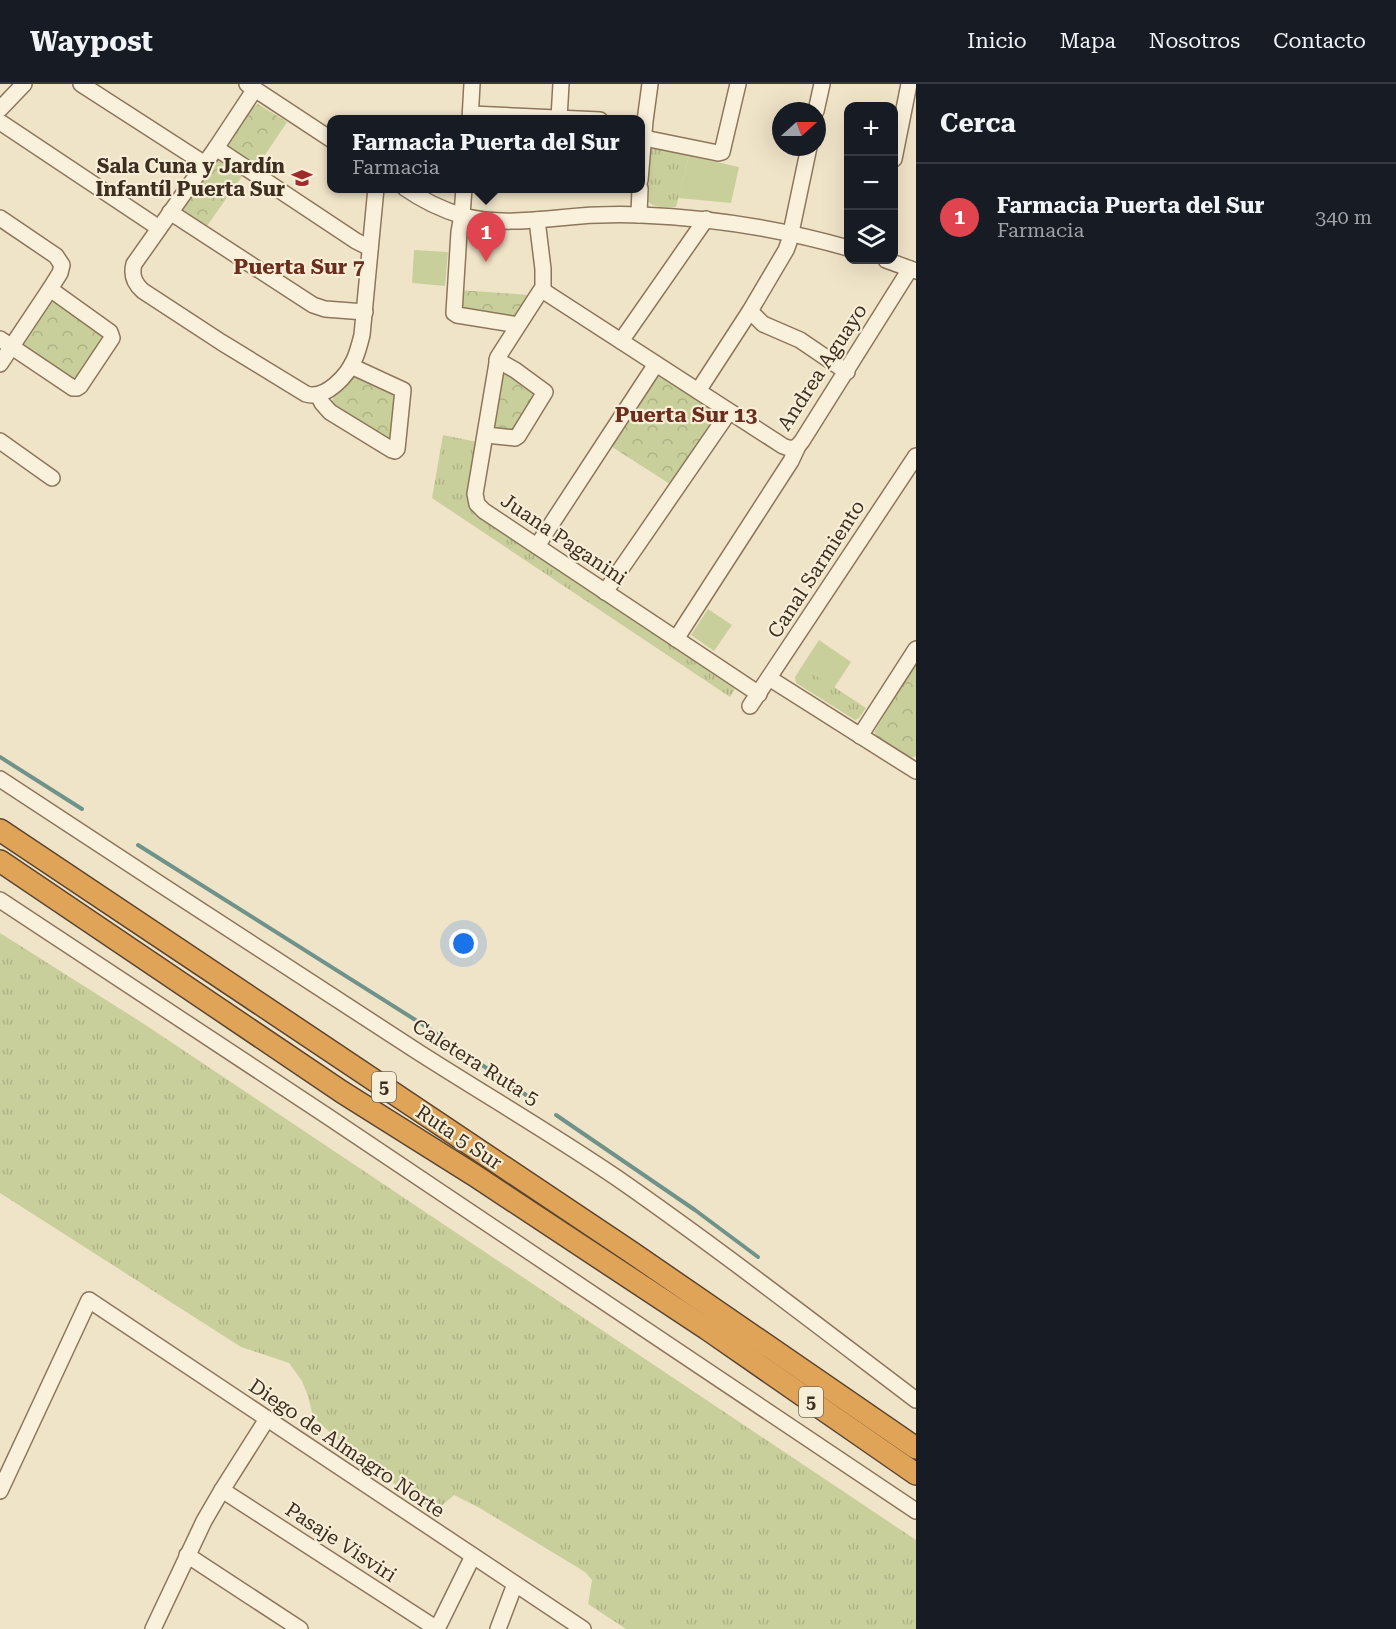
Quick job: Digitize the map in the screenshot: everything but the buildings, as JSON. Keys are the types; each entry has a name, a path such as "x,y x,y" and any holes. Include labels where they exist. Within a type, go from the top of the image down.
{"highway":[{"name":"Ruta 5 Sur","path":"0,830 631,1252 916,1448"},
{"name":"Ruta 5 Sur","path":"0,861 342,1092 474,1175 707,1329 916,1474"}],"street":[{"path":"0,109 24,84"},
{"path":"81,84 205,165"},
{"path":"470,115 472,84"},
{"path":"559,115 561,84"},
{"path":"644,115 650,84"},
{"path":"645,138 722,152 738,84"},
{"path":"818,102 822,84"},
{"path":"895,156 909,84"},
{"path":"327,137 251,87 205,165 134,264 133,277 138,287 221,342 306,394 318,395 332,388 351,366 362,335 376,193"},
{"path":"0,122 159,228"},
{"path":"216,148 370,248"},
{"path":"698,391 786,250 807,156"},
{"path":"412,193 434,205 462,215 495,220 639,215 706,219 791,233 844,247"},
{"path":"464,193 454,313 518,325"},
{"path":"639,215 640,193"},
{"path":"170,212 313,305 325,309 365,312"},
{"path":"0,218 59,259 62,265 50,290 6,343 0,364"},
{"path":"621,341 706,219"},
{"path":"537,220 544,278 542,290"},
{"path":"897,264 913,270"},
{"name":"Andrea Aguayo","path":"542,290 729,412 791,449 798,446 913,270"},
{"path":"6,343 73,388 80,386 112,335 50,290"},
{"name":"Juana Paganini","path":"542,290 498,360 475,494 477,504 484,511 676,639 755,700"},
{"path":"750,311 763,324 800,340 847,372"},
{"path":"486,435 514,438 518,436 545,394 515,370 498,360"},
{"path":"537,546 656,364"},
{"path":"318,395 330,412 395,451 398,447 403,390 351,366"},
{"path":"605,592 729,412"},
{"path":"0,441 52,478"},
{"path":"676,639 791,461 798,446"},
{"name":"Canal Sarmiento","path":"755,700 916,456"},
{"path":"860,736 916,649"},
{"path":"769,678 860,736 914,767"},
{"name":"Caletera Ruta 5","path":"0,779 303,978 531,1121 615,1177 718,1250 916,1400"},
{"path":"0,900 916,1511"},
{"name":"Diego de Almagro Norte","path":"0,1491 89,1300 583,1629"},
{"path":"158,1627 187,1555 222,1490 267,1419"},
{"name":"Pasaje Visviri","path":"222,1490 437,1629"},
{"path":"187,1555 300,1629"},
{"path":"437,1629 473,1556"},
{"path":"498,1629 515,1584"}],"green space":[{"path":"258,104 287,122 255,170 228,150 228,145 245,116"},
{"path":"655,145 690,152 676,207 655,206 646,198 650,150"},
{"path":"689,156 739,167 731,203 678,198"},
{"path":"220,157 245,172 204,230 182,212 183,207"},
{"path":"414,250 448,252 445,286 412,283"},
{"path":"458,290 530,295 515,318 463,312 457,302"},
{"path":"54,299 105,336 78,382 22,347"},
{"path":"504,371 538,391 518,431 496,430 494,427"},
{"path":"354,373 399,392 390,443 331,406 333,398"},
{"path":"657,376 665,378 718,413 719,419 673,486 609,445"},
{"path":"443,435 477,442 468,496 471,509 477,516 735,689 730,697 432,498"},
{"path":"708,609 732,625 714,651 691,635"},
{"path":"819,640 851,662 834,688 802,666"},
{"path":"916,664 916,756 911,758 878,738 874,732"},
{"path":"802,666 866,708 859,718 855,720 796,683 795,677"},
{"path":"0,933 141,1022 916,1540 916,1629 626,1629 588,1604 592,1580 585,1572 478,1507 454,1495 439,1508 419,1503 335,1437 313,1417 302,1381 289,1363 241,1347 0,1193"}],"waterway":[{"path":"0,757 82,809"},
{"path":"138,845 425,1026 526,1095"},
{"path":"556,1115 695,1210 758,1257"}],"place":[{"name":"Sala Cuna y Jardín Infantíl Puerta Sur","path":"302,178"},
{"name":"Farmacia Puerta del Sur","path":"486,262"}],"district":[{"name":"Puerta Sur 7","path":"299,267"},
{"name":"Puerta Sur 13","path":"686,415"}]}
